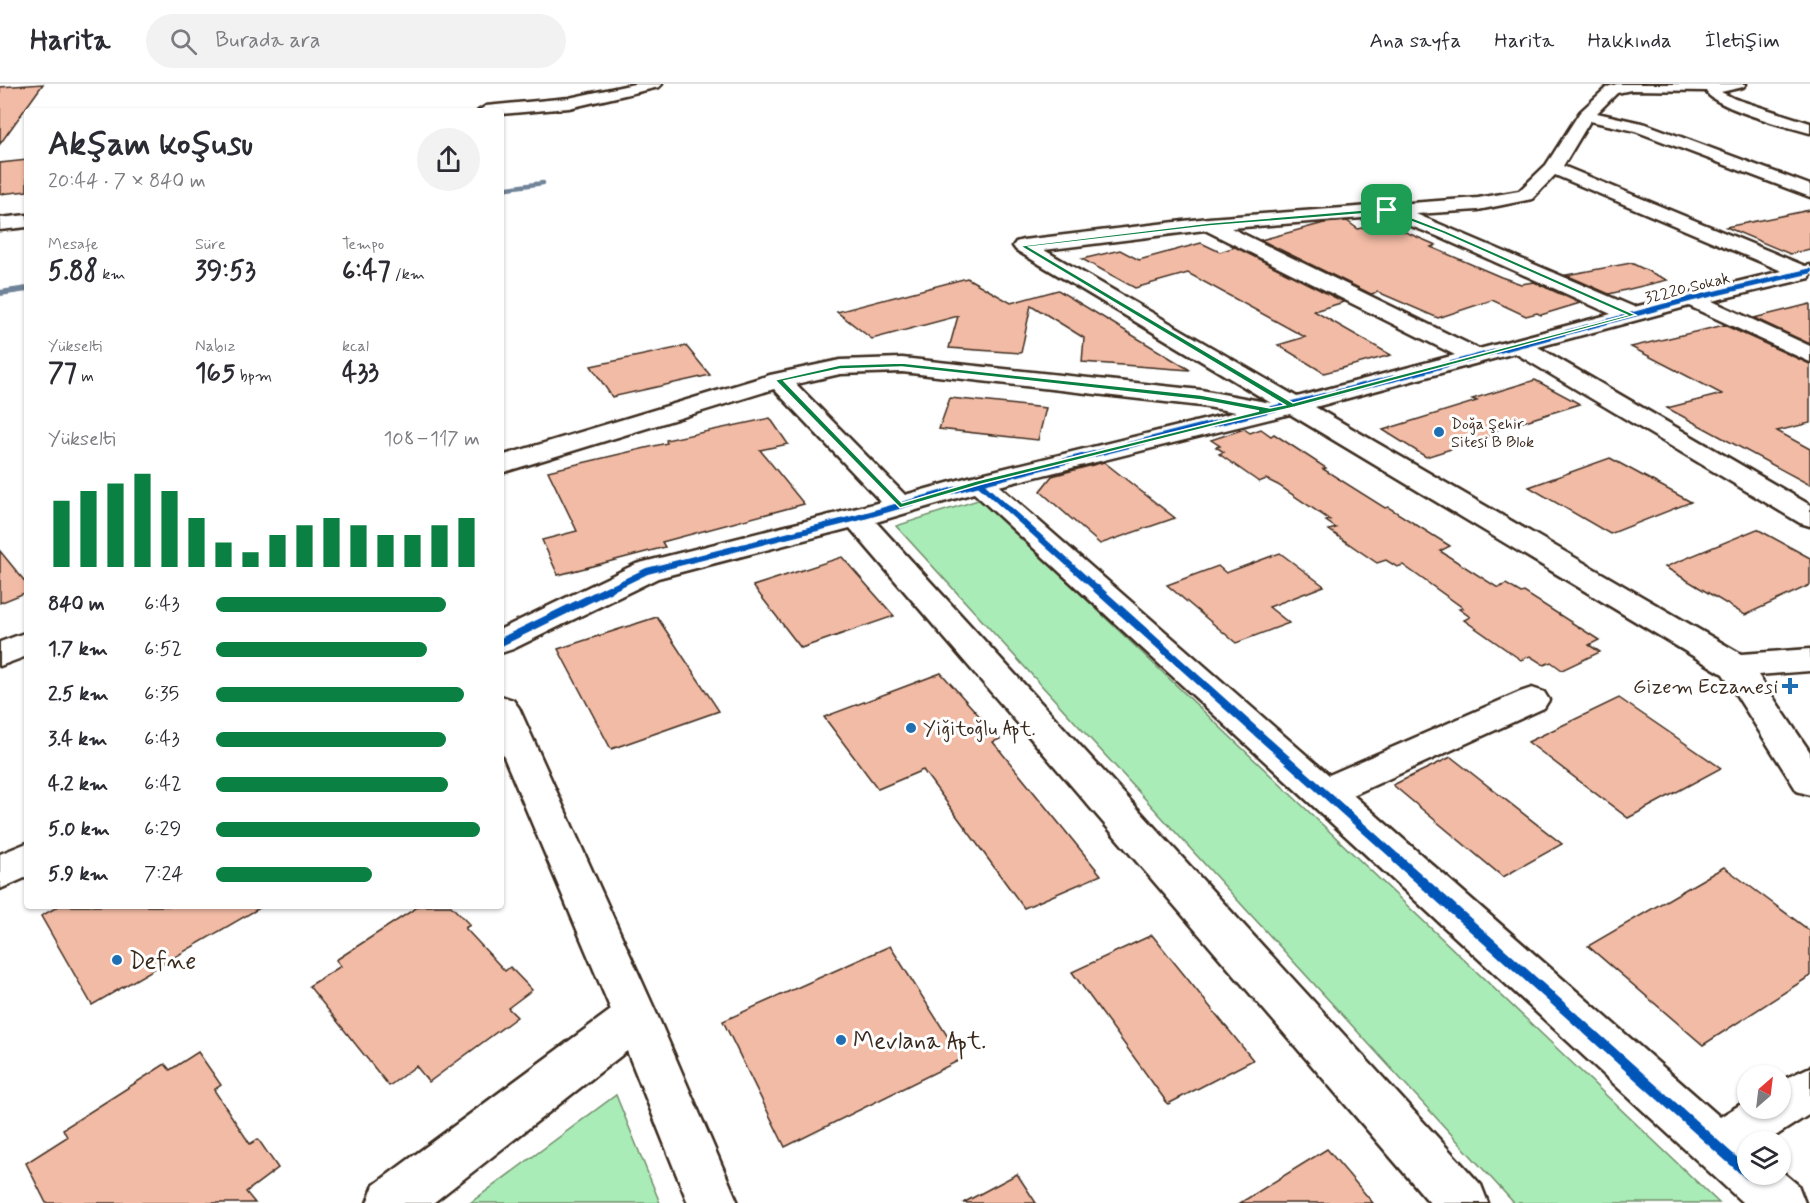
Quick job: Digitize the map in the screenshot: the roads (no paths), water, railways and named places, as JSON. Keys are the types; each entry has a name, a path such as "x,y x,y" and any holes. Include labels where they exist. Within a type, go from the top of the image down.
{"street":[{"path":"504,109 594,99 654,84"},
{"path":"1738,84 1713,87 1631,85 1612,90 1586,114 1553,168 1525,195 1478,204 1209,224 1023,246 1281,408 1735,666 1810,781"},
{"path":"1713,87 1714,94 1729,102 1810,128"},
{"path":"504,115 574,108 594,99"},
{"path":"1586,114 1640,127 1810,191"},
{"path":"1553,168 1807,272"},
{"path":"1387,210 1444,232 1633,315"},
{"path":"0,224 24,221"},
{"path":"1209,224 1477,357"},
{"name":"32220 Sokak","path":"504,641 648,571 857,518 979,483 1477,357 1691,299 1807,272"},
{"path":"1691,299 1810,356"},
{"path":"1518,345 1810,517"},
{"path":"504,464 778,380 840,367 902,365 1281,408"},
{"path":"778,380 900,506"},
{"path":"979,483 1737,1165"},
{"path":"857,518 1463,1203"},
{"path":"0,655 24,644"},
{"path":"1735,666 1810,660"},
{"path":"1323,793 1532,699"},
{"path":"504,715 636,1017 713,1203"},
{"path":"0,873 24,860"},
{"path":"392,1203 636,1017"},
{"path":"1791,1100 1810,1089"},
{"path":"1760,1185 1780,1203"}],"waterway":[{"path":"504,189 543,183"},
{"path":"0,293 24,289"}],"place":[{"name":"Doğa Şehir Sitesi B Blok","path":"1439,432"},
{"name":"Gizem Eczanesi","path":"1790,686"},
{"name":"Yiğitoğlu Apt.","path":"911,728"},
{"name":"Defne","path":"117,960"},
{"name":"Mevlana Apt.","path":"841,1040"}]}
